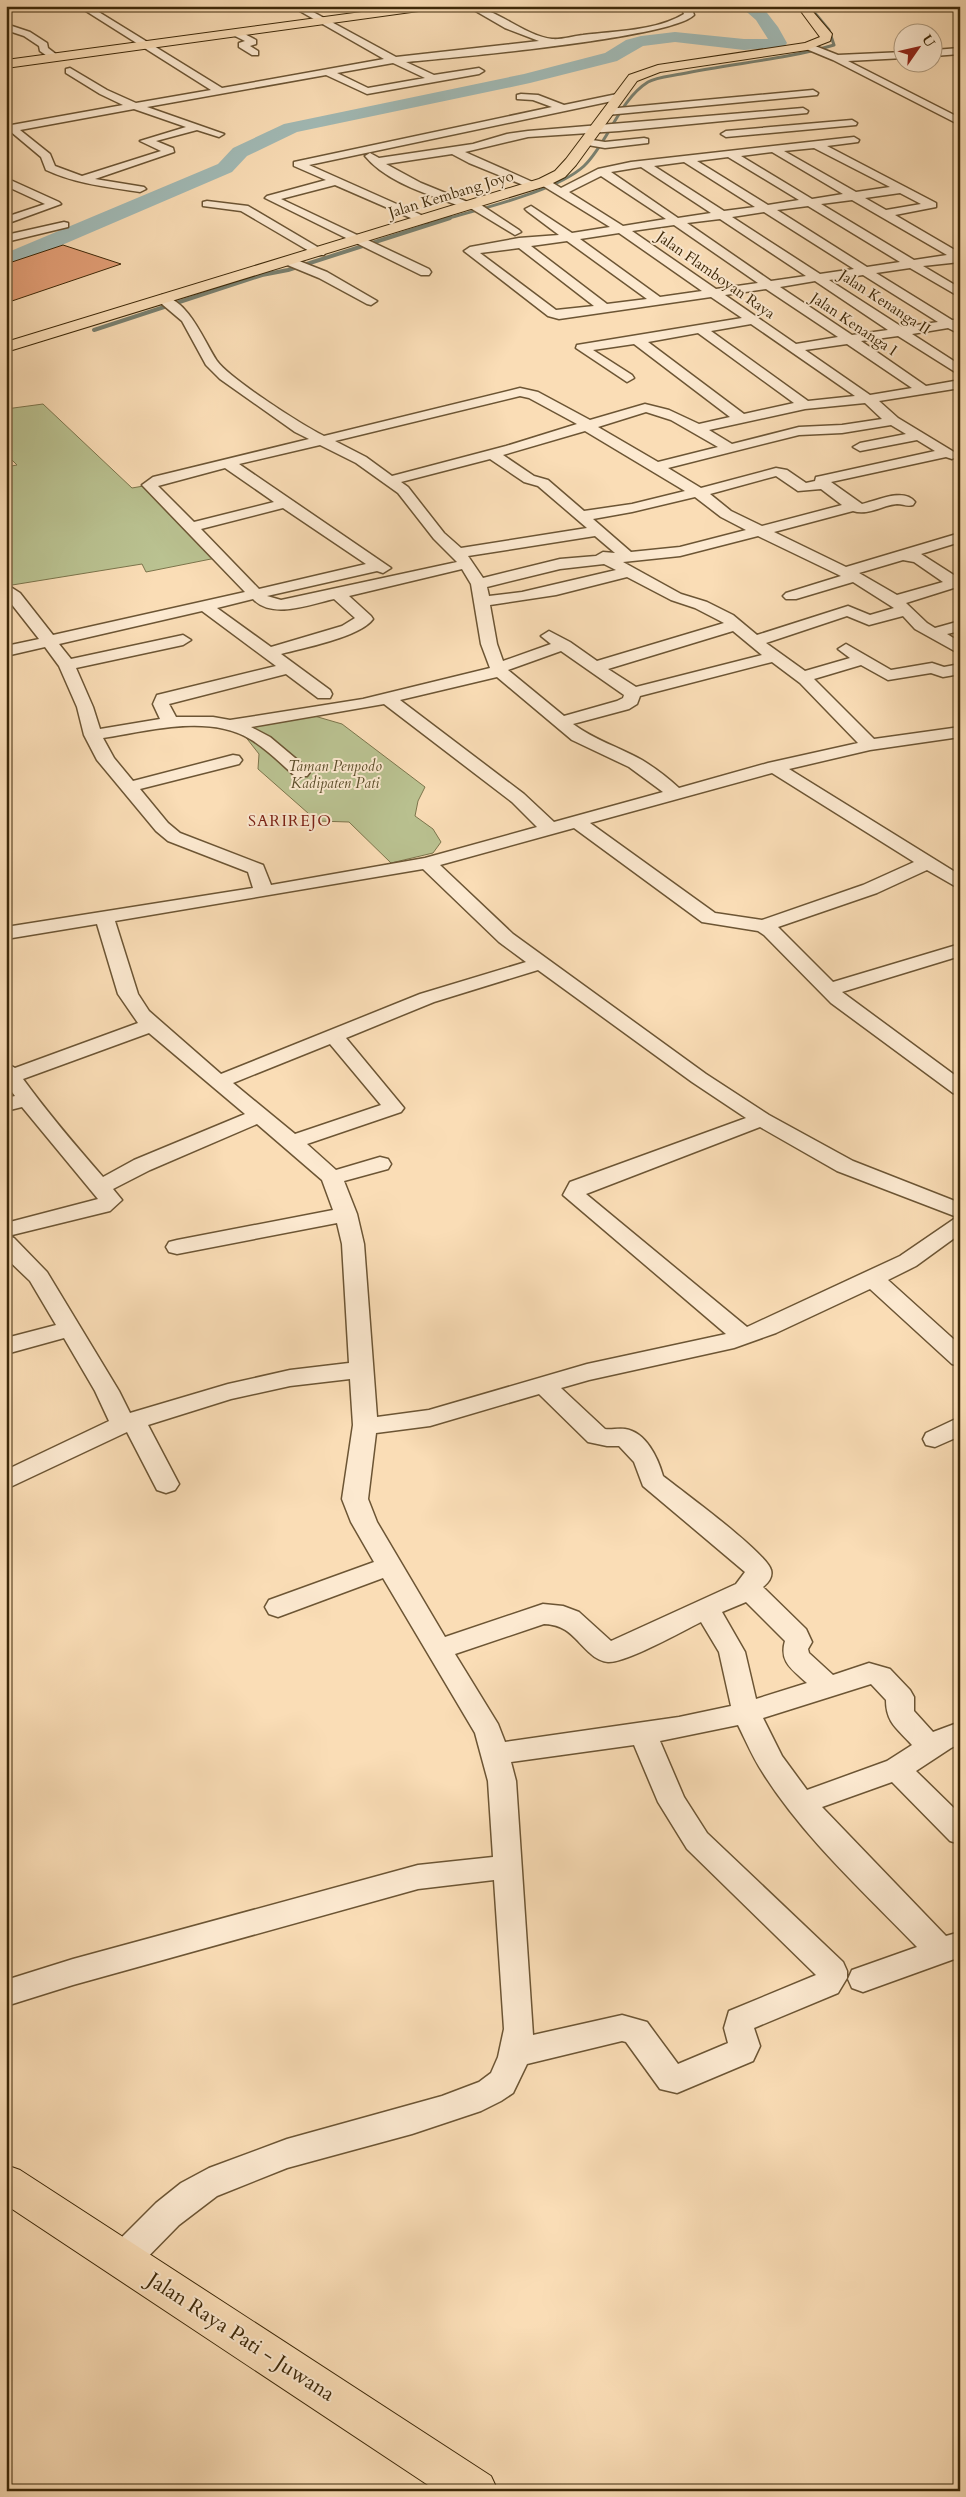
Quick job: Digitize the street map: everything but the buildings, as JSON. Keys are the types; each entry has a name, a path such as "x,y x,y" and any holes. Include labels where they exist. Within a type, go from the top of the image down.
{"main road":[{"path":"6,64 433,6"},
{"name":"Jalan Kembang Joyo","path":"6,347 538,184 560,174 598,128 617,97 633,78 658,69 807,46 820,43 826,39 826,34 802,6"},
{"name":"Jalan Raya Pati - Juwana","path":"6,2183 476,2491"}],"street":[{"path":"84,7 106,6"},
{"path":"295,6 394,60 437,78"},
{"path":"471,6 508,26 549,42"},
{"path":"9,129 394,60 482,52 672,23 687,17 689,11 686,6"},
{"path":"84,7 222,92"},
{"path":"6,27 20,31 41,42 43,49 56,58"},
{"path":"6,33 20,31"},
{"path":"236,33 253,42 242,45 255,53"},
{"path":"807,46 836,58 960,122"},
{"path":"944,53 957,53"},
{"path":"836,58 894,55"},
{"path":"70,70 88,86 219,134"},
{"path":"349,94 479,71"},
{"path":"329,73 367,91"},
{"path":"607,112 813,93"},
{"path":"521,97 534,97 564,108"},
{"path":"424,220 298,164 617,97"},
{"path":"376,162 474,147 507,137 803,111"},
{"path":"712,135 852,124"},
{"path":"83,179 170,151 146,142 142,138 198,127"},
{"path":"9,129 46,156 50,168 83,179 140,189"},
{"path":"561,192 602,171 630,165 854,140"},
{"path":"586,142 605,145 653,141"},
{"path":"605,145 630,165"},
{"path":"816,145 822,146 932,206 887,213"},
{"path":"361,150 402,179 471,205 517,237 604,308"},
{"name":"Jalan Flamboyan Raya","path":"454,150 473,160 561,192 621,229 868,398 893,421 953,456"},
{"path":"775,150 887,213 960,257"},
{"path":"732,154 960,293"},
{"path":"688,160 956,325"},
{"name":"Jalan Kenanga II","path":"644,164 960,371"},
{"name":"Jalan Kenanga I","path":"602,171 922,389"},
{"path":"6,181 22,191 55,205 6,221"},
{"path":"336,181 271,198 425,272"},
{"path":"902,190 569,236 517,237 470,250 554,314 960,257"},
{"path":"6,194 22,191"},
{"path":"207,204 244,208 320,252"},
{"path":"531,209 657,300"},
{"path":"6,238 64,226"},
{"path":"718,251 814,237"},
{"path":"289,261 323,275 371,301"},
{"path":"162,299 188,320 213,365 225,376 300,429 361,460 392,480 439,536 461,558 479,584 488,644 499,669 534,702 561,722 584,738 624,757 655,776 674,792"},
{"path":"627,378 582,348 754,320"},
{"path":"793,348 956,325"},
{"path":"700,329 805,404"},
{"path":"637,340 740,418"},
{"path":"696,429 805,404 868,398 960,384"},
{"path":"599,531 461,558 404,579 338,594 281,605 271,604 256,593 193,527 149,485 151,482 524,392 588,425 698,492 726,514 850,575 900,606 921,626 960,649"},
{"path":"392,480 492,454 650,408 696,429 730,448"},
{"path":"657,467 799,431 842,429 893,421"},
{"path":"860,447 918,436"},
{"path":"643,459 714,440"},
{"path":"492,454 529,479 543,482 599,531 627,564 676,597 715,610 735,625 802,677 870,745"},
{"path":"908,502 900,499 860,509 821,480 953,456"},
{"path":"229,464 287,503 331,537 404,579"},
{"path":"582,516 632,508 776,472 782,473 803,488 824,484"},
{"path":"193,527 287,503"},
{"path":"482,601 522,597 582,585 627,564 854,506"},
{"path":"791,596 903,555 960,538"},
{"path":"755,641 848,611 869,620 955,583 919,558 903,555"},
{"path":"479,584 560,564 603,557 627,564"},
{"path":"6,651 47,640 379,566"},
{"path":"6,588 31,616 67,665 85,707 93,735 106,760 128,787 162,827 174,837 256,869 264,892"},
{"path":"268,653 348,629 365,619 338,594"},
{"path":"205,606 324,694"},
{"path":"596,667 735,625"},
{"path":"933,633 960,626"},
{"path":"549,636 633,693 774,657"},
{"path":"67,665 184,640"},
{"path":"93,735 198,721 229,724 388,698 499,669 564,645"},
{"path":"846,649 888,676 932,668 943,672 960,669"},
{"path":"802,677 862,660"},
{"path":"170,724 161,704 163,699 289,668"},
{"path":"561,722 623,705 631,700 633,693"},
{"path":"388,698 518,798 550,829"},
{"path":"229,724 250,732 301,772"},
{"path":"6,914 15,932 264,892 427,863 577,822 674,792 774,767 870,745 960,732"},
{"path":"128,787 233,760"},
{"path":"774,767 926,864 960,883"},
{"path":"577,822 710,918 724,922 763,926 870,889 926,864"},
{"path":"427,863 506,938 668,1056 762,1119 844,1166 960,1211"},
{"path":"104,917 128,994 151,1025 322,1167 332,1178 346,1214 353,1244 365,1425 355,1499 364,1522 389,1566 488,1732 502,1781 518,2029 515,2053 502,2083 491,2091 472,2100 306,2148 219,2178 181,2201 122,2260"},
{"path":"763,926 771,931 828,990 960,1089"},
{"path":"828,990 960,950"},
{"path":"218,1082 427,998 542,963"},
{"path":"6,1230 102,1206 111,1200 43,1121 29,1098 9,1073 151,1025"},
{"path":"292,1142 394,1108 333,1036"},
{"path":"6,1106 29,1098"},
{"path":"101,1187 142,1166 259,1116"},
{"path":"744,1337 574,1193 578,1187 762,1119"},
{"path":"332,1178 380,1164"},
{"path":"177,1247 346,1214"},
{"path":"365,1425 389,1424 430,1418 587,1372 708,1349 744,1337 873,1279 908,1260 960,1223"},
{"path":"6,1243 19,1259 32,1267 166,1484"},
{"path":"873,1279 960,1358"},
{"path":"6,1346 69,1329"},
{"path":"6,1480 128,1422 245,1388 290,1378 362,1370"},
{"path":"543,1384 597,1436 607,1438 624,1437 632,1443 646,1459 652,1480 747,1558 758,1570 758,1576 750,1584 749,1590"},
{"path":"935,1439 960,1425"},
{"path":"278,1607 389,1566"},
{"path":"440,1649 543,1614 556,1614 571,1618 602,1649 608,1652 615,1651 749,1590"},
{"path":"749,1590 797,1636 799,1642 795,1649 797,1657 828,1686"},
{"path":"707,1609 732,1652 746,1713 774,1768 833,1839 950,1947 863,1979"},
{"path":"493,1754 679,1728 746,1713 869,1673 880,1676 900,1697 900,1714 931,1747"},
{"path":"515,2053 622,2028 636,2031 671,2079 677,2079 742,2051 744,2046 739,2028 740,2020 827,1984 832,1978 832,1971 697,1841 684,1824 662,1783 643,1733"},
{"path":"802,1803 897,1769 950,1735 960,1733"},
{"path":"897,1769 960,1833"},
{"path":"6,1993 73,1972 418,1878 508,1867"}],"green space":[{"path":"43,404 132,488 149,485 221,557 146,572 142,564 6,586 6,467 17,465 6,454 6,409"},
{"name":"Taman Penpodo Kadipaten Pati","path":"311,715 342,724 425,787 418,801 415,816 433,829 441,842 433,853 391,863 349,822 317,821 258,769 259,754 237,726"}],"waterway":[{"path":"6,260 34,250 225,168 240,152 291,128 524,79 611,57 636,42 658,38 692,38 761,45 778,43 762,16 748,6"},
{"path":"446,219 519,198 572,175 592,157 629,99 651,80 777,58 834,45 829,30 809,6"},
{"path":"94,330 262,275 288,270 450,218"}],"district":[{"name":"SARIREJO","path":"290,821"}]}
